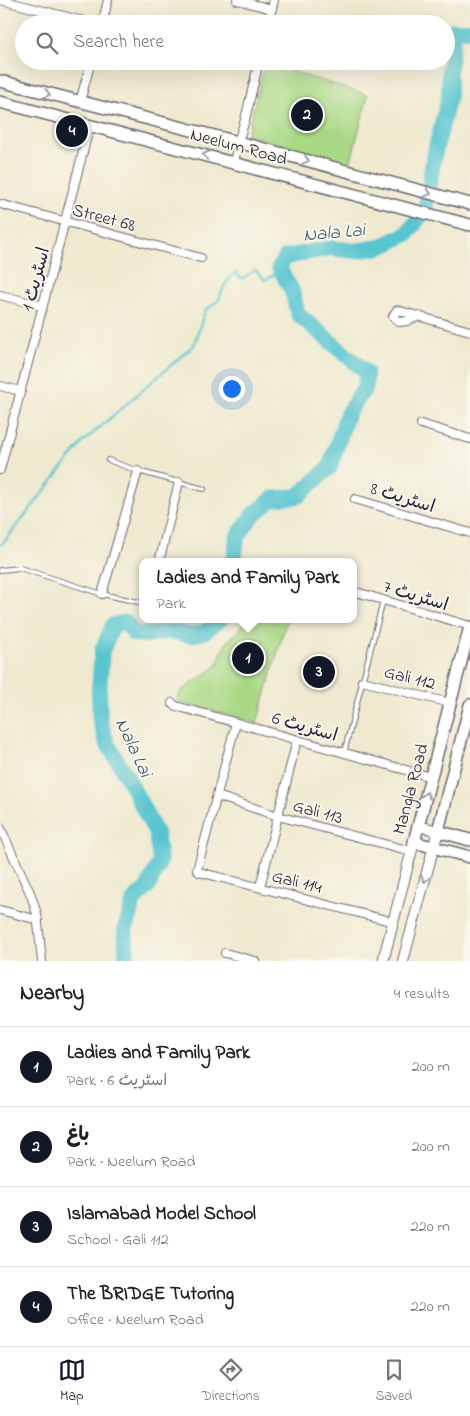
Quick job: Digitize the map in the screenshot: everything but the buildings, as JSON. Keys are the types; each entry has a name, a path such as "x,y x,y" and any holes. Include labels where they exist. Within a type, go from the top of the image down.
{"main road":[{"name":"Neelum Road","path":"0,82 238,142 466,203"},
{"name":"Neelum Road","path":"0,102 470,225"},
{"name":"Mangla Road","path":"413,847 470,627"},
{"name":"Mangla Road","path":"438,832 470,705"},
{"path":"438,832 470,840"},
{"path":"413,847 434,848 470,857"}],"street":[{"path":"1,0 60,15"},
{"path":"104,15 108,0"},
{"path":"237,0 272,9"},
{"path":"270,15 274,0"},
{"path":"80,102 89,70"},
{"path":"234,163 256,70"},
{"name":"اسٹریٹ 1","path":"0,470 90,125"},
{"name":"Street 68","path":"0,204 201,258"},
{"path":"0,295 43,306"},
{"path":"419,316 407,321 398,322 393,316 396,310 470,330"},
{"path":"0,386 21,391"},
{"path":"421,424 470,439"},
{"path":"102,594 138,471"},
{"path":"160,558 179,482"},
{"name":"اسٹریٹ 8","path":"356,499 470,534"},
{"name":"اسٹریٹ 7","path":"357,592 470,627"},
{"name":"Gali 112","path":"362,681 450,703"},
{"name":"اسٹریٹ 6","path":"172,703 236,723 431,777"},
{"path":"217,796 236,723"},
{"path":"260,887 297,740"},
{"name":"Gali 113","path":"217,796 278,816 413,847"},
{"name":"Gali 114","path":"217,796 197,870 199,872 394,922"},
{"path":"418,826 438,832"},
{"path":"0,827 3,840 31,894 38,920 42,961"},
{"name":"Mangla Road","path":"403,961 438,832"},
{"name":"Mangla Road","path":"383,961 413,847"},
{"path":"0,910 38,920"},
{"path":"225,953 255,961"}],"lane":[{"path":"108,460 138,471 204,489"},
{"path":"0,570 20,568 102,594 139,602"},
{"path":"344,753 383,601"}],"green space":[{"path":"263,70 288,70 368,95 350,164 247,135"},
{"path":"243,623 286,623 257,723 176,701 182,690 217,666 223,649 229,640 240,630"}],"waterway":[{"name":"Nala Lai","path":"455,30 470,30"},
{"name":"Nala Lai","path":"234,558 237,538 252,516 272,499 298,496 330,467 347,414 366,386 366,372 298,314 292,291 279,267 285,257 331,248 355,251 380,247 407,234 426,205 434,156 449,96 449,70"},
{"path":"0,545 83,442 194,345 205,311 219,300 223,288 230,278 236,273 242,279 255,270 265,280 280,271"},
{"name":"Nala Lai","path":"127,961 125,929 134,900 148,887 160,861 156,833 107,743 100,720 99,691 102,651 113,625 126,622 134,634 150,635 167,631 191,635 204,632 216,623"}],"place":[{"name":"باغ","path":"307,115"},
{"name":"The BRIDGE Tutoring","path":"72,131"},
{"name":"Ladies and Family Park","path":"248,658"},
{"name":"Islamabad Model School","path":"319,672"}]}
